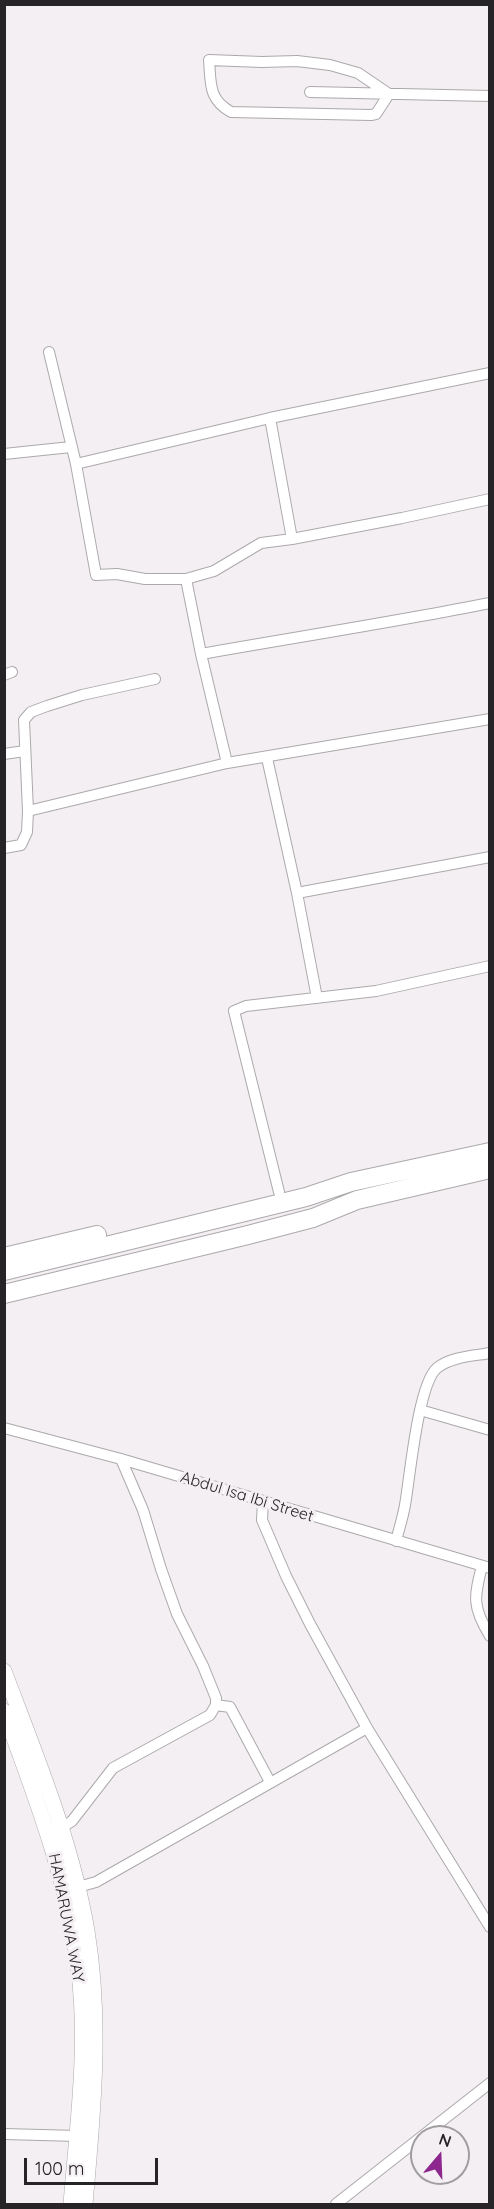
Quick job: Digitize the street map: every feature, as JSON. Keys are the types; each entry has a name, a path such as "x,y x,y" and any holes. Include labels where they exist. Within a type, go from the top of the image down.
{"highway":[{"path":"4,1271 354,1191 489,1152"},
{"path":"4,1294 313,1218 354,1191 489,1169"},
{"path":"4,1257 324,1183 354,1191"},
{"path":"4,1282 246,1217"}],"main road":[{"path":"4,1671 61,1828 78,1887 87,1932 94,1990 93,2098 85,2205"},
{"name":"HAMARUWA WAY","path":"4,1711 52,1847 65,1897 79,1973 82,2028 78,2136 71,2205"}],"street":[{"path":"209,60 297,61 330,65 358,73 389,94 376,114 371,115 231,112 220,106 212,93 209,60"},
{"path":"310,92 489,96"},
{"path":"49,352 76,464 96,574 117,574 145,579 186,579 214,571 261,543 292,539 489,499"},
{"path":"76,464 270,418 489,374"},
{"path":"270,418 292,539"},
{"path":"4,454 71,447"},
{"path":"186,579 227,763"},
{"path":"201,654 316,633 399,621 489,603"},
{"path":"4,848 21,845 27,832 24,720 31,712 82,695 155,679"},
{"path":"28,811 227,763 489,719"},
{"path":"4,754 25,751"},
{"path":"267,758 297,893 317,998"},
{"path":"297,893 489,857"},
{"path":"279,1192 234,1011 246,1006 376,991 489,966"},
{"path":"396,1541 404,1508 420,1410 429,1377 437,1367 448,1361 489,1353"},
{"path":"420,1410 489,1430"},
{"name":"Abdul Isa Ibi Street","path":"4,1428 121,1459 486,1567"},
{"path":"61,1828 72,1821 113,1768 210,1714 216,1705 216,1698 203,1666 177,1614 160,1569 143,1510 121,1459"},
{"path":"263,1501 262,1520 286,1576 367,1728 489,1927"},
{"path":"486,1567 475,1591 475,1606 489,1636"},
{"path":"216,1705 230,1707 270,1782"},
{"path":"78,1887 96,1882 367,1728"},
{"path":"336,2205 489,2083"},
{"path":"4,2134 78,2136"}]}
